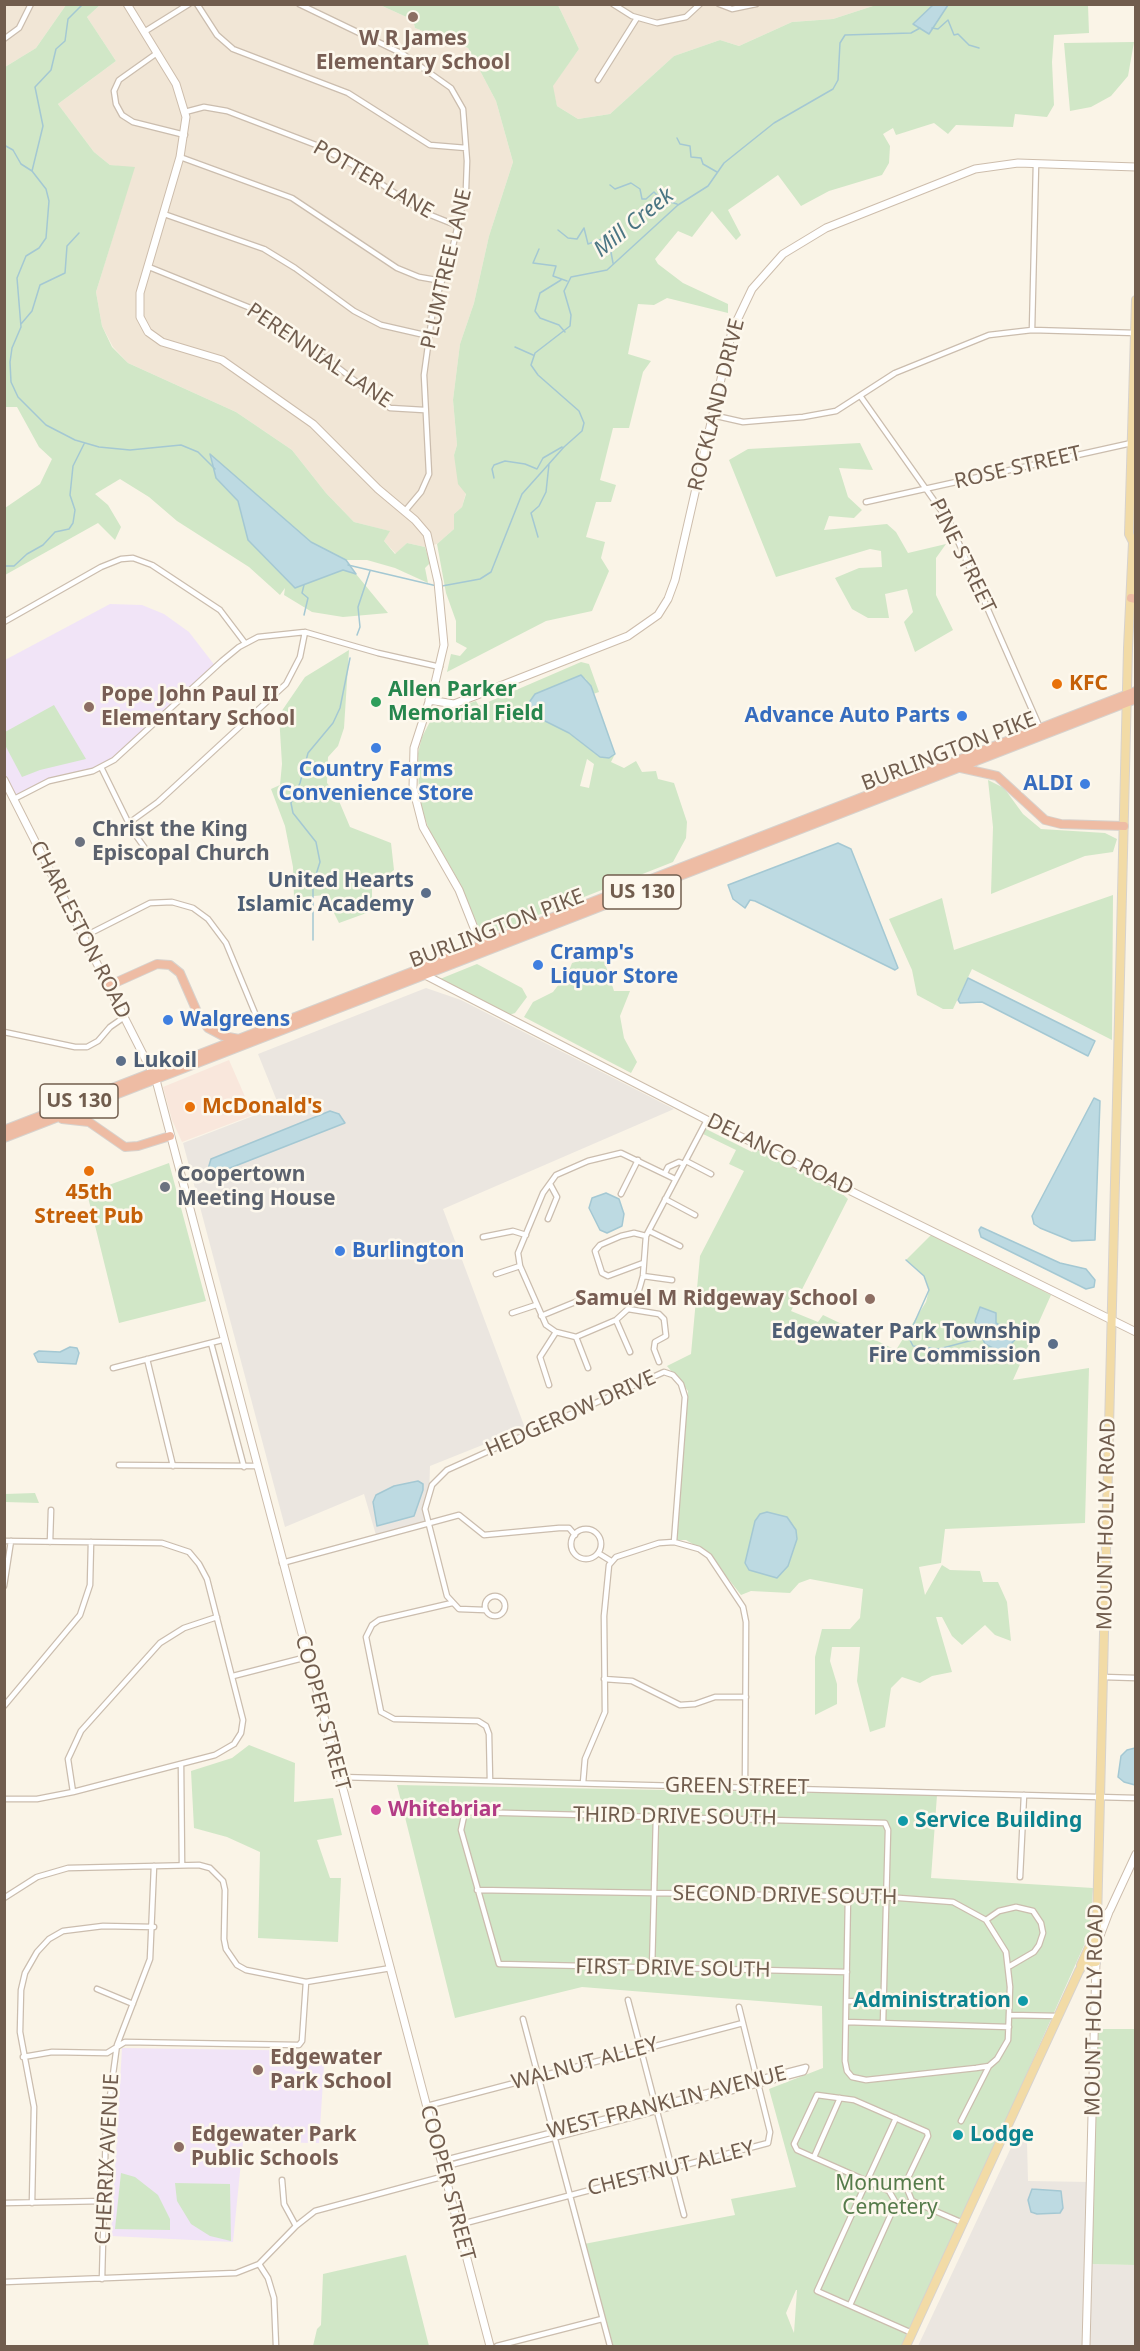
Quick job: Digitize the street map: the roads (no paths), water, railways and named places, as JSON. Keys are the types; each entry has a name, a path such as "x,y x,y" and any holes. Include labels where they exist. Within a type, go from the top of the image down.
{"highway":[{"name":"BURLINGTON PIKE","path":"4,1130 425,975 482,948 1040,728 1131,697"},
{"name":"BURLINGTON PIKE","path":"4,1138 56,1119 262,1030 958,768 1131,697"},
{"path":"958,768 997,776 1038,815 1053,822 1124,826"},
{"path":"108,986 157,964 170,965 180,973 198,1014 208,1029 223,1036 239,1039"},
{"path":"56,1119 89,1122 124,1147 138,1146 170,1136"}],"main road":[{"name":"MOUNT HOLLY ROAD","path":"1096,1962 1124,826 1131,697 1134,540 1129,534 1136,300"},
{"path":"906,2346 1097,1928"},
{"path":"1079,1971 1084,1963 1096,1962"}],"street":[{"path":"4,39 19,28 31,4"},
{"path":"127,4 176,84 185,112 180,157 138,309 148,332 162,342 222,360 305,417 427,534 440,593 444,645 440,667 414,748 412,768 414,798 427,836 459,890 482,948"},
{"path":"144,32 189,4"},
{"path":"197,4 218,35 233,49 348,93 430,145 466,148"},
{"name":"PLUMTREE LANE","path":"299,4 403,54 451,88 463,109 466,189 458,226 433,309 423,386 428,482 405,511"},
{"path":"613,4 637,18 657,23 686,17 700,4"},
{"path":"719,4 732,9 756,4"},
{"path":"598,80 637,18"},
{"path":"157,53 119,80 114,91 116,104 122,115 133,122 184,135"},
{"name":"POTTER LANE","path":"185,112 204,107 226,111 316,145 353,165 423,212 458,226"},
{"path":"180,157 292,198 397,267 420,277 442,281"},
{"name":"ROCKLAND DRIVE","path":"429,700 454,704 628,636 658,615 668,599 675,580 727,347 738,314 757,282 783,254 826,228 955,175 996,164 1136,167"},
{"path":"1032,330 1036,164"},
{"path":"164,214 264,249 360,314 381,325 429,336"},
{"name":"PERENNIAL LANE","path":"149,267 253,309 336,366 390,408 424,410"},
{"path":"712,415 743,422 803,417 836,411 895,373 989,335 1032,330 1135,333"},
{"name":"PINE STREET","path":"861,397 928,489 958,539 1040,728"},
{"name":"ROSE STREET","path":"866,502 1133,442"},
{"path":"4,622 101,567 121,559 133,558 152,565 220,610 245,643"},
{"path":"6,802 56,779 101,767 127,749 222,661 245,643 272,633 305,632 440,667"},
{"path":"129,823 158,802 286,684 298,663 305,632"},
{"path":"101,767 129,823 147,850"},
{"name":"CHARLESTON ROAD","path":"4,780 154,1076"},
{"path":"83,937 136,908 165,902 193,908 216,928 226,943 262,1030"},
{"name":"DELANCO ROAD","path":"425,975 707,1119 1136,1332"},
{"path":"4,1032 75,1047 87,1047 98,1041 110,1027 123,1018"},
{"name":"COOPER STREET","path":"154,1076 490,2346"},
{"path":"675,1179 621,1153 611,1154 566,1169 556,1175 543,1193 518,1253 520,1266 546,1325 556,1332 576,1337 616,1320 628,1309 639,1290 643,1276 648,1234 707,1119"},
{"path":"621,1194 638,1160"},
{"path":"665,1173 668,1167 679,1162 711,1174"},
{"path":"548,1219 557,1197 550,1184"},
{"path":"665,1199 695,1215"},
{"path":"483,1237 513,1231 526,1235"},
{"path":"643,1263 608,1276 602,1273 595,1251 600,1245 634,1233 648,1234 680,1246"},
{"path":"496,1274 520,1266"},
{"path":"643,1276 672,1280"},
{"path":"541,1316 590,1296"},
{"path":"512,1313 536,1305"},
{"path":"628,1309 659,1314 664,1319 666,1336 655,1342 654,1349 659,1362"},
{"path":"616,1320 630,1352"},
{"path":"549,1385 540,1357 556,1332"},
{"path":"576,1337 588,1368"},
{"path":"113,1368 222,1340"},
{"path":"211,1343 244,1467"},
{"path":"147,1359 173,1456 173,1466"},
{"name":"HEDGEROW DRIVE","path":"428,1522 425,1509 432,1485 447,1470 664,1372 672,1375 681,1384 685,1397 674,1542"},
{"path":"120,1465 256,1466"},
{"path":"50,1542 51,1510"},
{"path":"282,1564 352,1547 371,1539 459,1515 484,1535 569,1528 575,1535"},
{"path":"428,1522 447,1596 452,1603 464,1610 485,1610 493,1616 504,1611 504,1601 492,1596 485,1603 485,1610"},
{"path":"587,1530 595,1533 601,1545 598,1553 586,1559 577,1556 572,1543 575,1535 587,1530"},
{"path":"4,1586 8,1541 162,1543 184,1549 196,1560 205,1574 243,1714 243,1727 238,1739 222,1752 73,1792 37,1798 4,1799"},
{"path":"4,1706 80,1615 90,1585 91,1542"},
{"path":"583,1783 585,1759 605,1712 604,1616 611,1561 616,1557 659,1543 674,1542 699,1549 709,1556 743,1607 746,1622 745,1787"},
{"path":"598,1553 611,1561"},
{"path":"452,1603 379,1620 372,1624 366,1637 381,1712 394,1719 478,1721 486,1726 489,1734 490,1781"},
{"path":"73,1792 68,1759 81,1731 160,1643 177,1631 217,1617"},
{"path":"233,1676 307,1657"},
{"path":"1103,1677 1136,1678"},
{"path":"604,1679 632,1681 680,1705 695,1704 715,1697 746,1697"},
{"path":"181,1764 182,1865"},
{"name":"GREEN STREET","path":"339,1777 1136,1798"},
{"path":"1020,1877 1024,1795"},
{"name":"THIRD DRIVE SOUTH","path":"477,1890 461,1830 464,1816 470,1812 859,1821 887,1825 886,1898"},
{"path":"652,1969 656,1817"},
{"path":"1097,1943 1136,1854"},
{"path":"4,1898 37,1877 68,1868 182,1865 210,1868 223,1881 225,1890 224,1939 226,1949 237,1965 246,1970 306,1982 391,1968"},
{"name":"CHERRIX AVENUE","path":"102,2278 106,2126 117,2045 150,1959 154,1866"},
{"name":"SECOND DRIVE SOUTH","path":"477,1890 848,1897 954,1902 986,1920 1006,1952 1010,1966 1010,2015 1005,2047 989,2066 962,2121"},
{"name":"FIRST DRIVE SOUTH","path":"477,1890 499,1964 847,1972"},
{"path":"848,1897 845,2061 847,2071 852,2077 866,2080 989,2066"},
{"path":"883,2023 886,1898"},
{"path":"986,1920 999,1911 1016,1907 1033,1911 1041,1923 1042,1933 1039,1945 1034,1952 1010,1966"},
{"path":"1097,1917 1106,1915 1110,1910"},
{"path":"32,2203 34,2107 23,2057 20,2025 22,1985 33,1957 49,1939 68,1929 121,1925 153,1927"},
{"name":"MOUNT HOLLY ROAD","path":"1086,2346 1096,1962"},
{"path":"23,2057 51,2052 107,2053 125,2042 299,2045 302,2041 306,1982"},
{"path":"97,1989 133,2004"},
{"path":"628,2000 684,2215"},
{"path":"847,2001 1010,2005"},
{"path":"739,2007 758,2081"},
{"path":"1010,2015 1058,2016"},
{"path":"523,2019 610,2346"},
{"path":"846,2022 1009,2027"},
{"name":"WALNUT ALLEY","path":"427,2106 743,2023"},
{"name":"WEST FRANKLIN AVENUE","path":"442,2164 806,2067 804,2072 758,2081"},
{"path":"972,2069 981,2080"},
{"name":"CHESTNUT ALLEY","path":"458,2224 763,2146 770,2140 758,2081"},
{"path":"896,2203 889,2191 797,2150 794,2140 817,2095 854,2100 925,2131 928,2136 905,2184 912,2201"},
{"path":"814,2157 840,2098"},
{"path":"896,2118 817,2291 912,2332"},
{"path":"4,2282 225,2275 259,2264 296,2226 322,2208 445,2176"},
{"path":"282,2180 284,2204 296,2226"},
{"path":"889,2191 895,2185 905,2184"},
{"path":"4,2203 104,2200"},
{"path":"896,2203 904,2204 912,2201 963,2223"},
{"path":"850,2305 896,2203"},
{"path":"259,2264 268,2278 274,2298 276,2346"},
{"path":"497,2346 602,2319"}],"water":[{"path":"934,4 948,5 929,34 913,24"},
{"path":"210,454 311,542 346,560 356,574 343,570 295,588 248,540 238,501 216,478"},
{"path":"581,675 591,686 615,754 609,758 600,757 569,733 545,721 528,704 535,694"},
{"path":"838,843 851,849 898,968 895,970 755,901 750,900 745,908 733,899 728,885"},
{"path":"968,978 1095,1041 1088,1056 982,1002 960,1003 958,1000"},
{"path":"1094,1098 1100,1101 1095,1240 1072,1241 1040,1228 1034,1224 1032,1216"},
{"path":"330,1111 339,1114 345,1123 225,1170 214,1173 208,1169 211,1159"},
{"path":"606,1193 619,1199 624,1214 622,1226 607,1233 600,1230 589,1208 592,1198"},
{"path":"981,1227 1060,1263 1086,1269 1095,1280 1094,1287 1086,1289 981,1237 979,1230"},
{"path":"980,1307 996,1313 996,1323 1018,1336 1007,1349 997,1350 985,1344 975,1321"},
{"path":"70,1347 77,1348 79,1353 76,1364 38,1362 34,1354 39,1351 60,1352"},
{"path":"418,1481 423,1484 423,1490 414,1516 377,1526 373,1502 376,1495 394,1486"},
{"path":"767,1512 787,1517 796,1530 797,1539 788,1566 777,1578 749,1570 745,1563 755,1521 760,1514"},
{"path":"1136,1748 1135,1785 1124,1782 1118,1777 1121,1756 1127,1750"},
{"path":"1032,2189 1061,2191 1063,2208 1060,2213 1031,2212 1028,2200"}],"waterway":[{"path":"32,171 43,126 35,87 51,70 56,49 65,41 68,19 83,4"},
{"path":"932,28 938,29 948,20 954,35 958,34 969,45 979,48"},
{"name":"Mill Creek","path":"442,586 480,579 491,572 522,494 564,447 582,431 584,423 579,411 538,375 531,365 535,353 570,326 571,315 564,291 571,277 607,270 678,205 708,186 724,163 774,123 833,89 838,80 840,43 845,35 911,33 920,28"},
{"path":"677,138 680,144 690,146 691,157 701,158 703,164 717,172"},
{"name":"Mill Creek","path":"4,145 13,150 21,164 32,171 46,189 49,201 46,238 39,248 26,256 17,278 21,327 12,348 10,362 11,382 18,397 46,425 75,440 99,447 130,450 181,445 198,452 215,469"},
{"path":"610,185 615,189 631,183 640,189 642,199 646,199 654,192 661,199 677,204"},
{"path":"558,230 568,238 577,239 584,228 588,244 605,238 610,247 613,263"},
{"path":"21,324 32,311 40,285 65,273 67,246 79,233"},
{"path":"539,249 533,263 556,266 553,276 567,281"},
{"path":"561,280 540,293 535,311 540,318 559,325 565,332"},
{"path":"515,347 533,355"},
{"path":"4,566 14,566 27,554 43,545 55,532 69,529 73,523 75,510 70,495 73,466 84,444"},
{"path":"494,478 492,469 494,465 505,461 525,464 537,469 543,458 562,447"},
{"path":"538,537 531,513 539,506 546,492 549,464"},
{"name":"Mill Creek","path":"348,565 437,586"},
{"path":"357,635 360,627 358,607 370,571"},
{"path":"304,585 302,593 308,598 304,615"},
{"path":"313,940 313,884 320,862 316,842 293,813 291,803 300,783 308,753 333,723 340,708 350,658"},
{"path":"906,1260 924,1276 929,1290 912,1328 910,1340 913,1346 939,1349 984,1337"}],"place":[{"name":"W R James Elementary School","path":"413,17"},
{"name":"KFC","path":"1057,684"},
{"name":"Allen Parker Memorial Field","path":"376,702"},
{"name":"Pope John Paul II Elementary School","path":"89,707"},
{"name":"Advance Auto Parts","path":"962,716"},
{"name":"Country Farms Convenience Store","path":"376,748"},
{"name":"ALDI","path":"1085,784"},
{"name":"Christ the King Episcopal Church","path":"80,842"},
{"name":"United Hearts Islamic Academy","path":"426,893"},
{"name":"Cramp's Liquor Store","path":"538,965"},
{"name":"Walgreens","path":"168,1020"},
{"name":"Lukoil","path":"121,1061"},
{"name":"McDonald's","path":"190,1107"},
{"name":"45th Street Pub","path":"89,1171"},
{"name":"Coopertown Meeting House","path":"165,1187"},
{"name":"Burlington","path":"340,1251"},
{"name":"Samuel M Ridgeway School","path":"870,1299"},
{"name":"Edgewater Park Township Fire Commission","path":"1053,1344"},
{"name":"Whitebriar","path":"376,1810"},
{"name":"Service Building","path":"903,1821"},
{"name":"Administration","path":"1023,2001"},
{"name":"Edgewater Park School","path":"258,2070"},
{"name":"Lodge","path":"958,2135"},
{"name":"Edgewater Park Public Schools","path":"179,2147"}],"park label":[{"name":"Monument Cemetery","path":"890,2196"}]}
